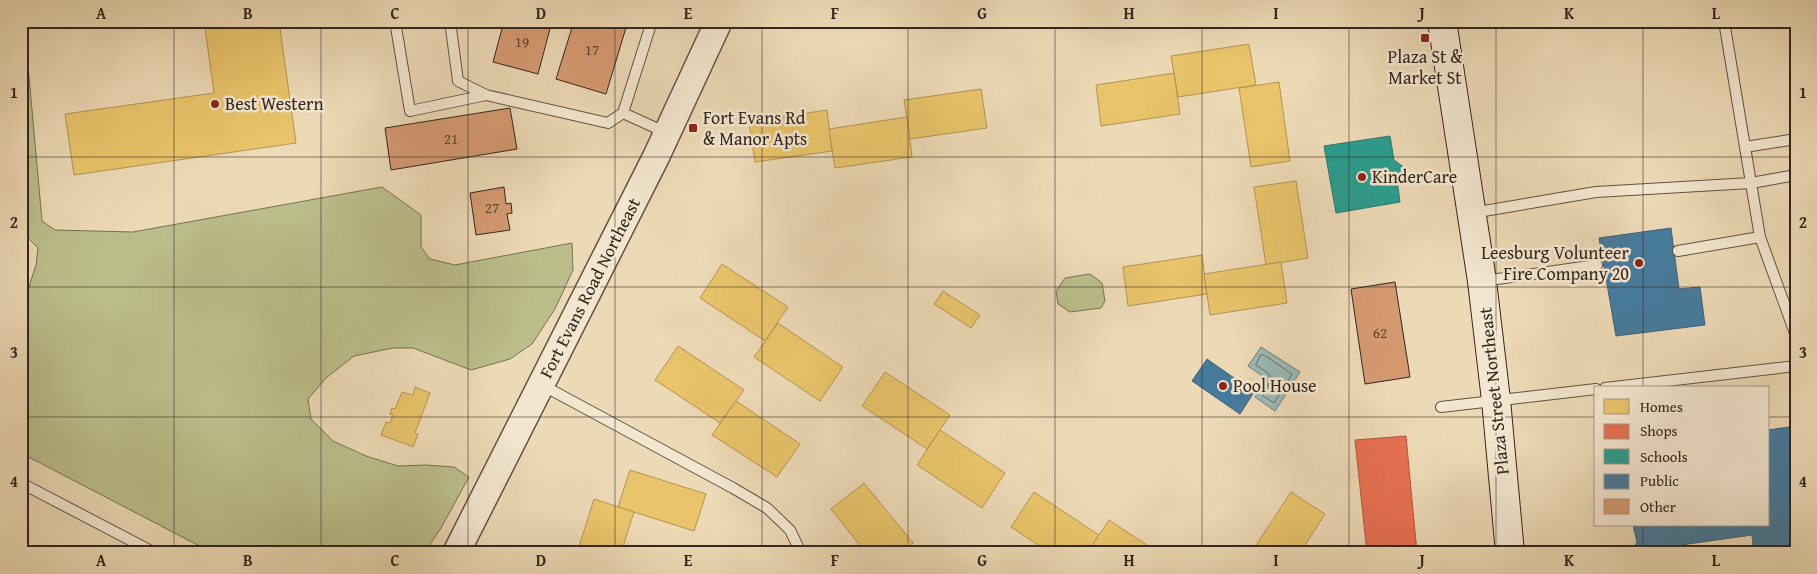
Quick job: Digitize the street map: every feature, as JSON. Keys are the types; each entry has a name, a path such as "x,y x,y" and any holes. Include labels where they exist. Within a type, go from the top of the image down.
{"main road":[{"name":"Plaza Street Northeast","path":"1442,21 1482,281 1496,400 1510,553"}],"street":[{"name":"Fort Evans Road Northeast","path":"456,553 667,133 719,21"}],"lane":[{"path":"395,21 410,111 486,95"},
{"path":"450,21 458,81 486,95 608,123 623,113 652,21"},
{"path":"1724,21 1760,237 1796,336"},
{"path":"623,113 667,133"},
{"path":"1745,147 1796,139"},
{"path":"1472,213 1596,192 1751,183 1796,175"},
{"path":"1678,251 1760,237"},
{"path":"1482,281 1597,265"},
{"path":"1622,386 1796,366"},
{"path":"541,384 767,508 790,530 801,553"},
{"path":"1441,407 1594,389"},
{"path":"21,483 155,553"}],"green space":[{"path":"21,21 24,21 42,221 55,230 133,232 382,187 421,215 421,247 430,259 455,265 572,243 573,270 555,309 532,344 510,359 471,370 413,348 393,348 354,356 326,378 308,399 311,419 333,441 366,456 398,466 454,467 469,477 441,528 424,553 213,553 21,453 21,311 36,265 38,248 26,236 21,237"},
{"path":"1090,274 1102,283 1105,301 1101,308 1070,312 1058,304 1056,291 1065,278"}],"water":[{"path":"1261,347 1300,372 1275,411 1255,397 1267,379 1248,366"}],"building: Homes":[{"name":"Best Western","path":"204,21 279,21 296,143 74,175 65,114 214,93"},
{"path":"1249,44 1256,85 1178,97 1171,56"},
{"path":"1174,73 1180,114 1101,126 1096,85"},
{"path":"1279,82 1290,161 1251,167 1239,88"},
{"path":"981,89 987,128 910,139 904,100"},
{"path":"827,110 832,151 755,162 749,122"},
{"path":"907,117 912,157 835,168 829,129"},
{"path":"1296,181 1308,258 1266,265 1254,187"},
{"path":"1202,255 1207,294 1128,306 1123,267"},
{"path":"1281,262 1287,303 1210,315 1204,274"},
{"path":"722,264 788,307 765,341 700,298"},
{"path":"943,291 980,315 971,328 934,304"},
{"path":"778,323 843,367 820,401 754,357"},
{"path":"678,346 744,390 720,423 655,380"},
{"path":"885,372 950,415 927,449 862,406"},
{"path":"415,387 430,393 415,433 418,434 413,447 381,435 386,422 390,423 393,415 390,414 392,408 395,409 402,392 413,395"},
{"path":"736,401 800,444 777,477 712,435"},
{"path":"940,430 1005,473 982,508 917,465"},
{"path":"630,470 706,494 694,531 618,507"},
{"path":"864,483 913,543 901,553 866,553 831,509"},
{"path":"1034,492 1099,535 1087,553 1050,553 1011,527"},
{"path":"1291,492 1325,514 1300,553 1251,553"},
{"path":"594,499 634,512 621,553 577,553"},
{"path":"1109,520 1159,553 1087,553"}],"building: Shops":[{"path":"1406,436 1417,553 1367,553 1355,440"}],"building: Schools":[{"path":"1390,136 1394,160 1406,169 1397,180 1400,202 1336,213 1324,146"}],"building: Public":[{"name":"Leesburg Volunteer Fire Company 20","path":"1671,228 1679,289 1700,287 1705,325 1616,336 1599,238"},
{"name":"Pool House","path":"1207,359 1254,392 1240,414 1192,381"},
{"path":"1789,427 1796,464 1796,551 1786,553 1754,553 1752,535 1681,545 1675,553 1634,553 1632,551 1637,542 1633,526 1770,526 1770,430"}],"building: Other":[{"path":"504,21 552,21 538,74 493,62"},
{"path":"574,21 628,21 606,94 556,79"},
{"path":"510,108 517,149 391,170 385,128"},
{"path":"504,187 506,204 511,203 512,213 507,214 510,230 476,235 470,193"},
{"path":"1395,282 1410,377 1365,384 1351,289"}],"place":[{"name":"Plaza St & Market St","path":"1425,38"},
{"name":"Best Western","path":"215,104"},
{"name":"Fort Evans Rd & Manor Apts","path":"693,128"},
{"name":"KinderCare","path":"1362,177"},
{"name":"Leesburg Volunteer Fire Company 20","path":"1639,263"},
{"name":"Pool House","path":"1223,386"}]}
